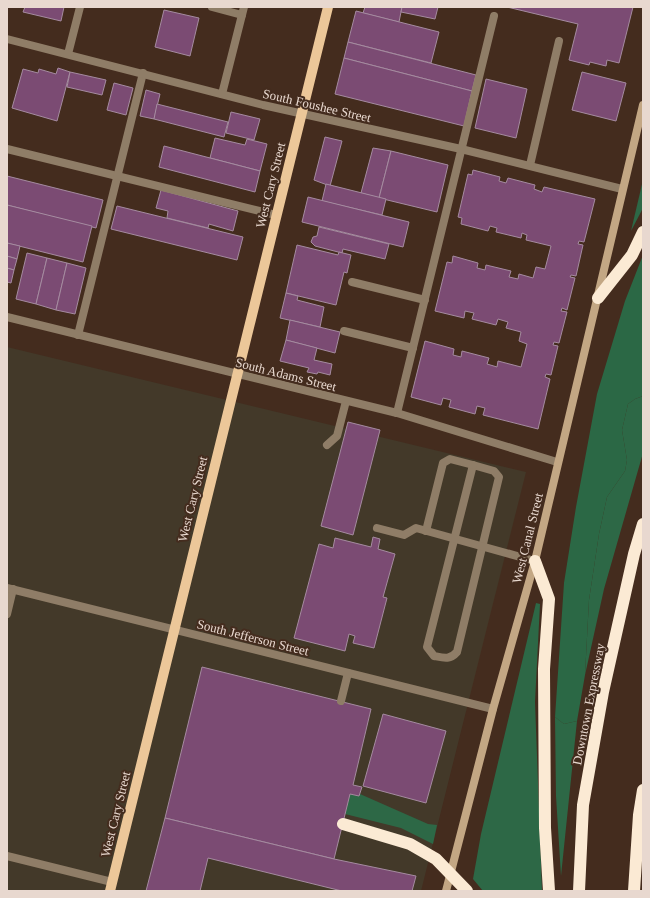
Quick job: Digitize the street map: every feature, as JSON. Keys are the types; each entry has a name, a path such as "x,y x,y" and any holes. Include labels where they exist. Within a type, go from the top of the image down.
{"highway":[{"path":"598,298 632,255 643,232"},
{"name":"Downtown Expressway","path":"579,891 583,805 588,775 603,692 634,554 643,524"},
{"path":"535,561 549,599 544,669 544,828 549,891"},
{"path":"634,891 639,815 643,790"},
{"path":"343,824 410,844 436,860 467,891"}],"main road":[{"name":"West Cary Street","path":"111,887 173,630 328,7"},
{"name":"West Canal Street","path":"446,891 493,709 535,561 557,462 598,298 622,189 643,105"}],"street":[{"path":"68,54 80,7"},
{"path":"212,7 243,11 222,94"},
{"path":"397,414 494,16"},
{"name":"South Foushee Street","path":"7,39 301,114 530,165 622,189"},
{"path":"530,165 559,41"},
{"path":"78,335 117,175 144,73"},
{"path":"7,149 276,215"},
{"path":"352,282 425,300"},
{"name":"South Adams Street","path":"7,317 397,414 557,462"},
{"path":"344,331 413,348"},
{"path":"327,445 337,436 346,401"},
{"path":"426,531 443,464 450,459 473,465 494,471 498,477 457,652 453,657 445,659 434,656 427,647 473,465"},
{"path":"376,528 404,535 416,528 535,561"},
{"path":"7,614 10,589"},
{"name":"South Jefferson Street","path":"10,589 493,709"},
{"path":"341,701 348,673"},
{"path":"7,856 111,887"}],"shaded area":[{"path":"7,347 526,472 421,891 7,891"}],"green space":[{"path":"643,180 643,208 631,231"},
{"path":"643,255 643,396 628,404 622,430 627,460 625,471 607,497 599,534 589,600 585,675 577,721 564,724 555,717 564,583 576,507 597,394 625,301"},
{"path":"643,396 643,453 604,589 585,675 589,600 599,534 607,497 625,471 627,460 622,430 628,404"},
{"path":"536,603 540,604 535,702 542,891 483,891 473,879 481,834"},
{"path":"555,717 564,724 577,721 561,876 556,796"},
{"path":"350,794 359,796 360,794 428,824 437,825 433,844 401,828 345,814"}],"building":[{"path":"25,7 64,7 61,21 23,12"},
{"path":"365,7 402,7 399,22 363,13"},
{"path":"402,7 438,7 435,19 401,12"},
{"path":"507,7 633,7 619,63 607,60 606,66 590,62 589,65 569,60 578,24"},
{"path":"164,10 199,18 190,56 155,47"},
{"path":"356,11 439,32 431,63 348,42"},
{"path":"348,42 476,75 472,91 344,58"},
{"path":"344,58 472,91 464,126 335,94"},
{"path":"58,68 70,72 57,121 12,108 23,69 38,73 39,69 56,74"},
{"path":"70,72 106,80 102,95 67,87"},
{"path":"582,72 626,83 616,121 572,110"},
{"path":"486,79 527,89 516,138 475,128"},
{"path":"114,83 133,88 126,115 107,110"},
{"path":"146,90 160,94 154,119 140,116"},
{"path":"157,104 228,122 224,137 154,119"},
{"path":"231,112 260,119 254,140 226,133"},
{"path":"325,137 342,141 330,186 314,180"},
{"path":"215,138 245,145 247,139 267,144 260,171 210,158"},
{"path":"164,146 260,171 255,192 159,167"},
{"path":"373,148 391,151 379,198 361,193"},
{"path":"391,151 448,165 437,212 379,198"},
{"path":"473,170 500,177 499,181 506,183 508,178 535,185 534,189 542,192 544,187 595,199 584,242 579,241 578,244 583,245 576,276 571,275 570,277 575,278 567,310 562,308 561,311 567,312 559,343 554,342 553,345 558,346 551,375 546,374 545,377 550,379 538,429 483,415 485,408 477,406 475,414 449,407 451,400 443,398 441,405 411,397 425,341 454,349 453,355 461,357 462,351 489,358 487,364 497,367 498,361 521,367 527,344 519,341 521,332 506,328 508,322 498,319 496,325 472,319 474,313 465,311 464,318 435,311 447,262 452,263 453,256 478,263 477,268 485,270 486,265 511,271 509,277 518,279 519,274 533,278 536,267 545,269 551,246 526,240 527,235 522,233 521,238 496,232 497,228 490,226 488,231 461,224 462,218 458,217 468,174 472,175"},
{"path":"7,176 103,200 96,228 7,205"},
{"path":"326,184 386,199 382,215 322,201"},
{"path":"161,190 238,211 233,231 209,224 208,228 167,218 168,211 156,208"},
{"path":"308,197 409,222 403,247 302,222"},
{"path":"7,205 92,226 83,262 7,243"},
{"path":"117,206 243,237 237,260 111,229"},
{"path":"319,227 389,244 385,259 343,249 342,253 315,246 311,242 313,237 317,236"},
{"path":"7,243 20,246 17,259 7,256"},
{"path":"297,245 338,255 339,252 351,255 347,273 344,272 336,305 286,293"},
{"path":"27,253 47,258 36,304 16,299"},
{"path":"7,256 17,259 14,270 7,268"},
{"path":"47,258 67,263 56,310 36,304"},
{"path":"67,263 86,268 75,314 56,310"},
{"path":"7,268 14,270 11,283 7,282"},
{"path":"286,293 298,296 297,300 324,307 320,327 280,318"},
{"path":"290,320 340,332 335,353 286,340"},
{"path":"286,340 317,348 314,360 332,364 330,375 318,372 317,374 307,372 309,368 280,361"},
{"path":"348,422 380,430 353,535 321,526"},
{"path":"373,537 380,539 378,549 395,554 383,597 387,598 374,648 353,643 355,636 349,634 345,651 294,638 319,544 333,548 335,538 371,547"},
{"path":"202,667 371,709 353,785 362,787 359,796 350,794 334,859 165,818"},
{"path":"383,714 446,731 426,803 363,786"},
{"path":"165,818 334,859 416,876 412,891 342,891 208,858 200,891 146,891"}]}
